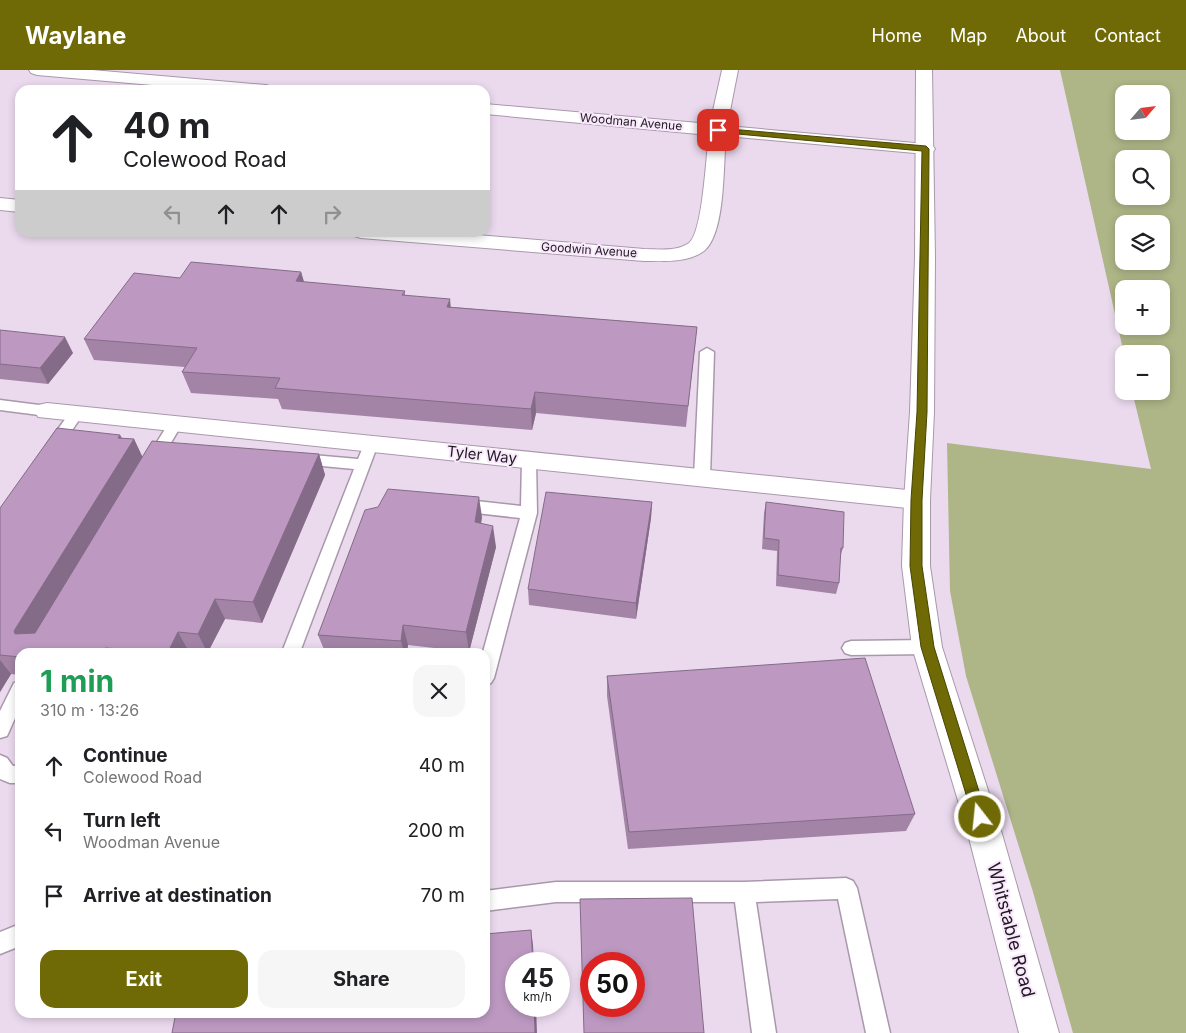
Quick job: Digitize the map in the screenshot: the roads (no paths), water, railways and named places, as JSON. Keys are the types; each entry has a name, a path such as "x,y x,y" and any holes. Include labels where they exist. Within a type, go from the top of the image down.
{"street":[{"path":"37,70 209,85"},
{"name":"Goodwin Avenue","path":"423,237 644,255 672,255 685,252 702,241 707,225 718,130 730,70"},
{"name":"Whitstable Road","path":"924,70 926,149 922,412 917,500 916,566 925,637 985,834 1038,1033"},
{"name":"Woodman Avenue","path":"490,109 926,149"},
{"path":"0,204 15,206"},
{"name":"Tyler Way","path":"47,411 76,414 178,436 293,451 529,460 917,500"}],"lane":[{"path":"702,477 707,352"},
{"path":"0,406 47,411"},
{"path":"44,460 76,414"},
{"path":"162,446 178,436"},
{"path":"147,471 162,446 178,436"},
{"path":"293,648 367,454"},
{"path":"490,659 529,513 529,460"},
{"path":"445,504 529,513"},
{"path":"851,648 925,637"},
{"path":"0,730 15,698"},
{"path":"0,764 8,774 15,776"},
{"path":"490,900 556,892 744,892 846,888 878,1033"},
{"path":"744,892 764,1033"},
{"path":"0,942 15,937"}]}
